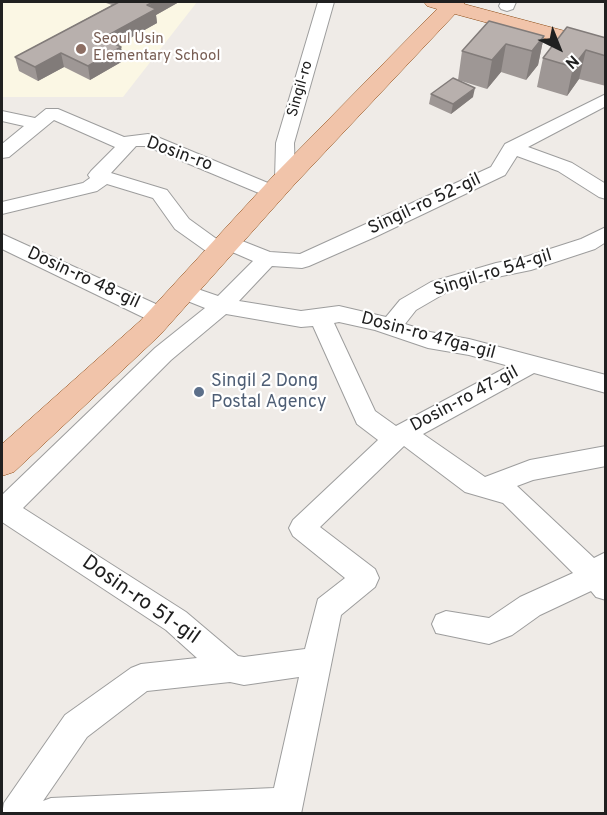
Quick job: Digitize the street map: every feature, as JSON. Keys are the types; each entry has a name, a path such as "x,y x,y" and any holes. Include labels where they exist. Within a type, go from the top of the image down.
{"main road":[{"path":"2,463 161,316 447,3 606,49"},
{"path":"501,3 606,36"}],"street":[{"name":"Singil-ro","path":"279,185 285,142 326,2"},
{"name":"Singil-ro 52-gil","path":"223,247 267,259 302,261 498,171 512,148 606,99"},
{"path":"2,153 52,113 127,145"},
{"path":"2,116 39,124"},
{"name":"Dosin-ro","path":"105,177 98,175 131,141 148,140 279,185"},
{"path":"512,148 565,167 606,193"},
{"path":"2,208 90,187 105,177 160,194 182,224 223,247"},
{"name":"Singil-ro 54-gil","path":"390,327 408,305 439,287 496,270 524,265 588,244 606,233"},
{"name":"Dosin-ro 48-gil","path":"3,243 161,316"},
{"path":"2,509 155,361 222,306 267,259"},
{"path":"183,291 222,306 301,319 320,316"},
{"name":"Dosin-ro 47ga-gil","path":"320,316 339,314 390,327 428,340 469,346 606,384"},
{"name":"Dosin-ro 47-gil","path":"317,662 328,608 365,578 302,528 395,439 366,417 320,316"},
{"name":"Dosin-ro 47-gil","path":"532,364 404,433 474,485 511,495 601,576"},
{"path":"486,488 530,470 606,456"},
{"name":"Dosin-ro 51-gil","path":"2,509 176,621 230,668"},
{"path":"446,624 489,631 502,626 530,606 601,576"},
{"path":"15,813 76,726 141,678 230,668 244,672 317,662 286,808 51,813"},
{"path":"2,810 11,813"}],"shaded area":[{"name":"Seoul Usin Elementary School","path":"2,2 197,2 123,97 2,97"}],"building":[{"path":"119,2 154,2 147,5 156,9 103,38 121,47 88,66 61,53 35,67 15,57"},
{"path":"489,21 544,36 532,51 506,44 492,60 462,51"},
{"path":"567,27 606,38 606,56 586,50 573,67 543,58"},
{"path":"453,78 475,88 453,104 431,94"}],"place":[{"name":"Seoul Usin Elementary School","path":"81,49"},
{"name":"Singil 2 Dong Postal Agency","path":"199,392"}]}
